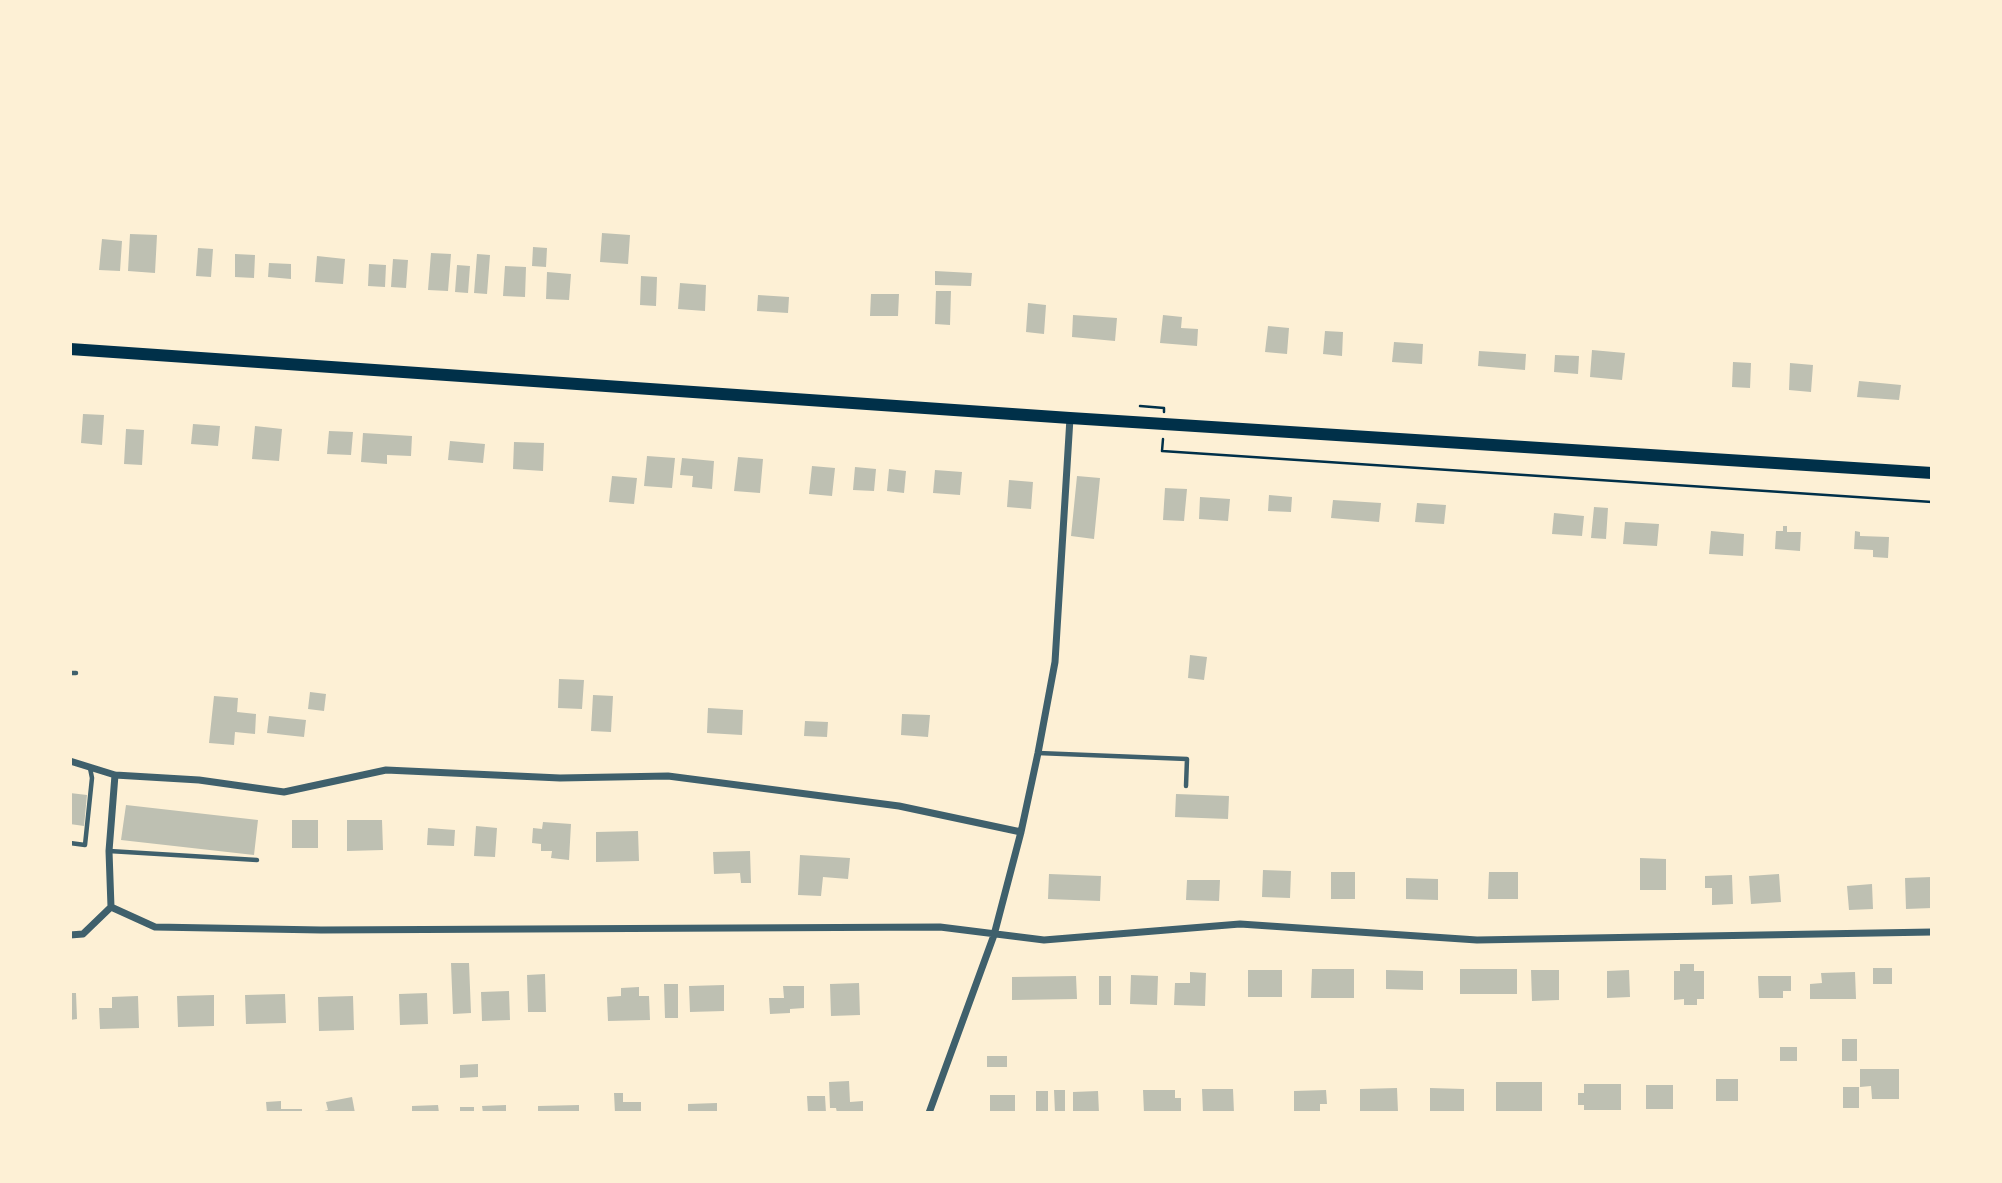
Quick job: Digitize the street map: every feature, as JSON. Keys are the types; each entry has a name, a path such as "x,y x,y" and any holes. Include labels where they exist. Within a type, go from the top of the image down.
{"main road":[{"path":"70,349 1070,418 1932,473"}],"street":[{"path":"929,1113 994,935 1021,832 1038,752 1055,662 1070,418"},
{"path":"70,761 114,775 199,780 284,792 386,770 560,778 668,776 899,806 1021,832"},
{"path":"70,935 83,934 111,907 109,851 114,775"},
{"path":"111,907 155,928 940,928 1044,940 1240,924 1477,940 1932,932"}],"lane":[{"path":"1038,752 1187,759 1186,786"},
{"path":"70,844 85,845 92,778 90,767"},
{"path":"109,851 257,860"}],"path":[{"path":"1140,406 1164,408 1162,452 1932,502"}],"building":[{"path":"602,233 630,235 628,264 600,262"},
{"path":"130,234 157,235 155,273 128,271"},
{"path":"102,239 122,241 120,271 99,270"},
{"path":"533,247 547,248 546,267 532,266"},
{"path":"198,248 213,249 211,277 196,276"},
{"path":"431,253 451,254 448,291 428,290"},
{"path":"235,254 255,255 254,278 235,277"},
{"path":"477,254 490,255 487,294 474,293"},
{"path":"317,256 345,259 343,284 315,282"},
{"path":"393,259 408,260 406,288 391,287"},
{"path":"269,263 291,264 291,279 268,277"},
{"path":"369,264 386,265 385,287 368,286"},
{"path":"457,265 470,266 468,293 455,292"},
{"path":"505,266 526,267 525,297 503,296"},
{"path":"935,271 972,273 971,286 935,285"},
{"path":"547,272 571,274 569,300 546,299"},
{"path":"641,276 657,277 656,306 640,305"},
{"path":"680,283 706,285 705,311 678,309"},
{"path":"936,291 951,291 950,325 935,324"},
{"path":"871,294 899,294 898,316 870,316"},
{"path":"758,295 789,297 788,313 757,311"},
{"path":"1028,303 1046,305 1044,334 1026,332"},
{"path":"1073,315 1117,318 1115,341 1072,337"},
{"path":"1163,315 1182,317 1181,328 1198,329 1197,346 1160,343"},
{"path":"1268,326 1289,328 1287,354 1265,352"},
{"path":"1325,331 1343,332 1342,356 1323,354"},
{"path":"1394,342 1423,344 1422,364 1392,362"},
{"path":"1592,350 1625,353 1622,380 1590,377"},
{"path":"1479,351 1526,354 1525,370 1478,366"},
{"path":"1555,355 1579,356 1578,374 1554,372"},
{"path":"1733,362 1751,363 1750,388 1732,387"},
{"path":"1790,363 1813,365 1811,392 1789,390"},
{"path":"1859,381 1901,385 1899,400 1857,397"},
{"path":"83,414 104,415 102,445 81,443"},
{"path":"193,424 220,426 218,446 191,444"},
{"path":"255,426 282,429 279,461 252,459"},
{"path":"126,429 144,430 142,465 124,464"},
{"path":"329,431 353,432 351,455 327,454"},
{"path":"363,433 412,436 411,456 387,455 387,464 361,462"},
{"path":"450,441 485,444 483,463 448,460"},
{"path":"514,442 544,443 543,471 513,469"},
{"path":"647,456 675,458 672,488 644,486"},
{"path":"738,457 763,459 760,493 734,491"},
{"path":"682,458 714,461 712,489 692,487 693,476 680,475"},
{"path":"812,466 835,468 832,496 809,494"},
{"path":"855,467 876,469 874,491 853,490"},
{"path":"889,469 906,471 904,493 887,491"},
{"path":"935,470 962,472 960,495 933,493"},
{"path":"612,476 637,478 634,504 609,502"},
{"path":"1077,476 1100,478 1094,539 1071,536"},
{"path":"1009,480 1033,482 1031,509 1007,507"},
{"path":"1165,488 1187,489 1184,521 1163,520"},
{"path":"1269,495 1292,497 1291,512 1268,511"},
{"path":"1200,497 1230,499 1228,521 1199,519"},
{"path":"1333,500 1381,503 1379,522 1331,518"},
{"path":"1417,503 1446,505 1444,524 1415,522"},
{"path":"1594,507 1608,508 1606,539 1591,538"},
{"path":"1554,513 1584,516 1582,536 1552,534"},
{"path":"1625,522 1659,524 1657,546 1623,544"},
{"path":"1783,526 1787,526 1787,532 1801,532 1800,551 1775,549 1776,531 1783,531"},
{"path":"1711,531 1744,534 1743,556 1709,554"},
{"path":"1855,531 1860,532 1860,536 1889,537 1888,558 1873,557 1873,550 1854,549"},
{"path":"1190,655 1207,657 1204,680 1188,678"},
{"path":"559,679 584,680 582,709 558,708"},
{"path":"310,692 326,694 324,711 308,709"},
{"path":"593,695 613,696 611,732 591,731"},
{"path":"214,696 238,698 237,712 256,714 255,734 235,732 234,745 209,743"},
{"path":"708,708 743,710 742,735 707,733"},
{"path":"902,714 930,715 928,737 901,735"},
{"path":"269,716 306,720 304,737 267,733"},
{"path":"805,721 828,722 827,737 804,736"},
{"path":"70,793 87,795 84,826 70,824"},
{"path":"1176,794 1229,796 1228,819 1175,817"},
{"path":"126,805 258,820 254,855 121,840"},
{"path":"292,820 318,820 318,848 292,848"},
{"path":"347,820 382,820 383,850 347,851"},
{"path":"543,822 571,824 569,860 551,858 552,851 541,851 541,844 532,843 533,828 542,829"},
{"path":"476,826 497,828 495,857 474,856"},
{"path":"428,828 455,830 454,846 427,845"},
{"path":"638,831 639,861 596,862 596,832"},
{"path":"750,851 751,883 741,883 740,873 714,874 713,852"},
{"path":"800,855 850,858 848,879 823,877 821,896 798,895"},
{"path":"1640,858 1666,859 1666,890 1640,890"},
{"path":"1263,870 1291,871 1290,898 1262,897"},
{"path":"1331,872 1355,872 1355,899 1331,899"},
{"path":"1489,872 1518,872 1518,899 1488,899"},
{"path":"1049,874 1101,876 1100,901 1048,899"},
{"path":"1779,874 1781,902 1751,904 1749,876"},
{"path":"1732,875 1733,904 1712,905 1712,888 1705,888 1705,876"},
{"path":"1932,877 1932,908 1906,909 1905,878"},
{"path":"1406,878 1438,879 1438,900 1406,899"},
{"path":"1187,880 1220,880 1219,901 1186,900"},
{"path":"1872,884 1873,909 1849,910 1847,886"},
{"path":"451,963 469,963 471,1013 453,1014"},
{"path":"1680,964 1694,964 1694,971 1704,971 1704,999 1697,999 1697,1005 1684,1005 1684,999 1674,1000 1674,971 1680,971"},
{"path":"1873,968 1892,968 1892,984 1873,984"},
{"path":"1312,969 1354,969 1354,998 1311,998"},
{"path":"1460,969 1517,969 1517,994 1460,994"},
{"path":"1248,970 1282,970 1282,997 1248,997"},
{"path":"1386,970 1423,971 1423,990 1386,989"},
{"path":"1531,970 1559,970 1559,1000 1532,1001"},
{"path":"1629,970 1630,997 1607,998 1607,971"},
{"path":"1190,972 1206,973 1205,1006 1174,1005 1175,983 1190,983"},
{"path":"1855,972 1856,999 1810,999 1810,984 1822,983 1821,973"},
{"path":"545,974 546,1012 528,1012 527,975"},
{"path":"1131,975 1158,976 1157,1005 1130,1004"},
{"path":"1076,976 1077,999 1012,1000 1012,977"},
{"path":"1099,976 1111,976 1111,1005 1099,1005"},
{"path":"1758,976 1791,976 1791,991 1783,991 1783,998 1759,998"},
{"path":"859,983 860,1015 831,1016 830,984"},
{"path":"664,984 678,984 678,1018 665,1018"},
{"path":"724,985 724,1011 690,1012 689,986"},
{"path":"783,986 804,986 804,1008 790,1009 790,1013 770,1014 769,998 784,998"},
{"path":"639,987 639,996 649,996 650,1020 608,1021 607,997 621,996 621,988"},
{"path":"509,991 510,1020 482,1021 481,992"},
{"path":"70,993 76,993 77,1019 70,1020"},
{"path":"427,993 428,1024 400,1025 399,994"},
{"path":"285,994 286,1023 246,1024 245,995"},
{"path":"214,995 214,1026 178,1027 177,996"},
{"path":"138,996 139,1028 100,1029 99,1008 112,1008 112,997"},
{"path":"353,996 354,1030 319,1031 318,997"},
{"path":"1842,1039 1857,1039 1857,1061 1842,1061"},
{"path":"1780,1047 1797,1047 1797,1061 1780,1061"},
{"path":"987,1056 1007,1056 1007,1067 987,1067"},
{"path":"478,1064 478,1077 460,1078 460,1065"},
{"path":"1860,1069 1899,1069 1899,1099 1872,1099 1871,1086 1860,1087"},
{"path":"1716,1079 1738,1079 1738,1101 1716,1101"},
{"path":"849,1081 850,1102 863,1101 863,1113 837,1113 836,1108 830,1108 829,1082"},
{"path":"1496,1082 1542,1082 1542,1111 1496,1111"},
{"path":"1584,1084 1621,1084 1621,1110 1584,1110 1584,1105 1578,1105 1578,1093 1584,1093"},
{"path":"1646,1085 1673,1085 1673,1109 1646,1109"},
{"path":"1843,1087 1859,1087 1859,1108 1843,1108"},
{"path":"1397,1088 1398,1112 1360,1113 1360,1089"},
{"path":"1430,1088 1464,1089 1464,1113 1430,1113"},
{"path":"1202,1089 1233,1089 1234,1113 1203,1113"},
{"path":"1054,1090 1065,1090 1065,1113 1055,1113"},
{"path":"1143,1090 1175,1090 1175,1098 1181,1098 1181,1111 1144,1113"},
{"path":"1326,1090 1327,1104 1320,1104 1320,1113 1294,1113 1294,1091"},
{"path":"1036,1091 1048,1091 1048,1113 1036,1113"},
{"path":"1098,1091 1099,1113 1073,1113 1073,1092"},
{"path":"614,1093 623,1093 623,1102 641,1102 641,1113 615,1113"},
{"path":"990,1095 1015,1095 1015,1113 990,1113"},
{"path":"807,1096 825,1096 826,1113 808,1113"},
{"path":"352,1097 355,1113 317,1113 328,1110 326,1102"},
{"path":"281,1101 281,1109 302,1109 302,1113 267,1113 266,1102"},
{"path":"717,1103 717,1113 688,1113 688,1104"},
{"path":"438,1105 439,1113 412,1113 412,1106"},
{"path":"506,1105 506,1113 483,1113 482,1106"},
{"path":"579,1105 579,1113 538,1113 538,1106"},
{"path":"460,1107 474,1107 474,1113 460,1113"}]}
